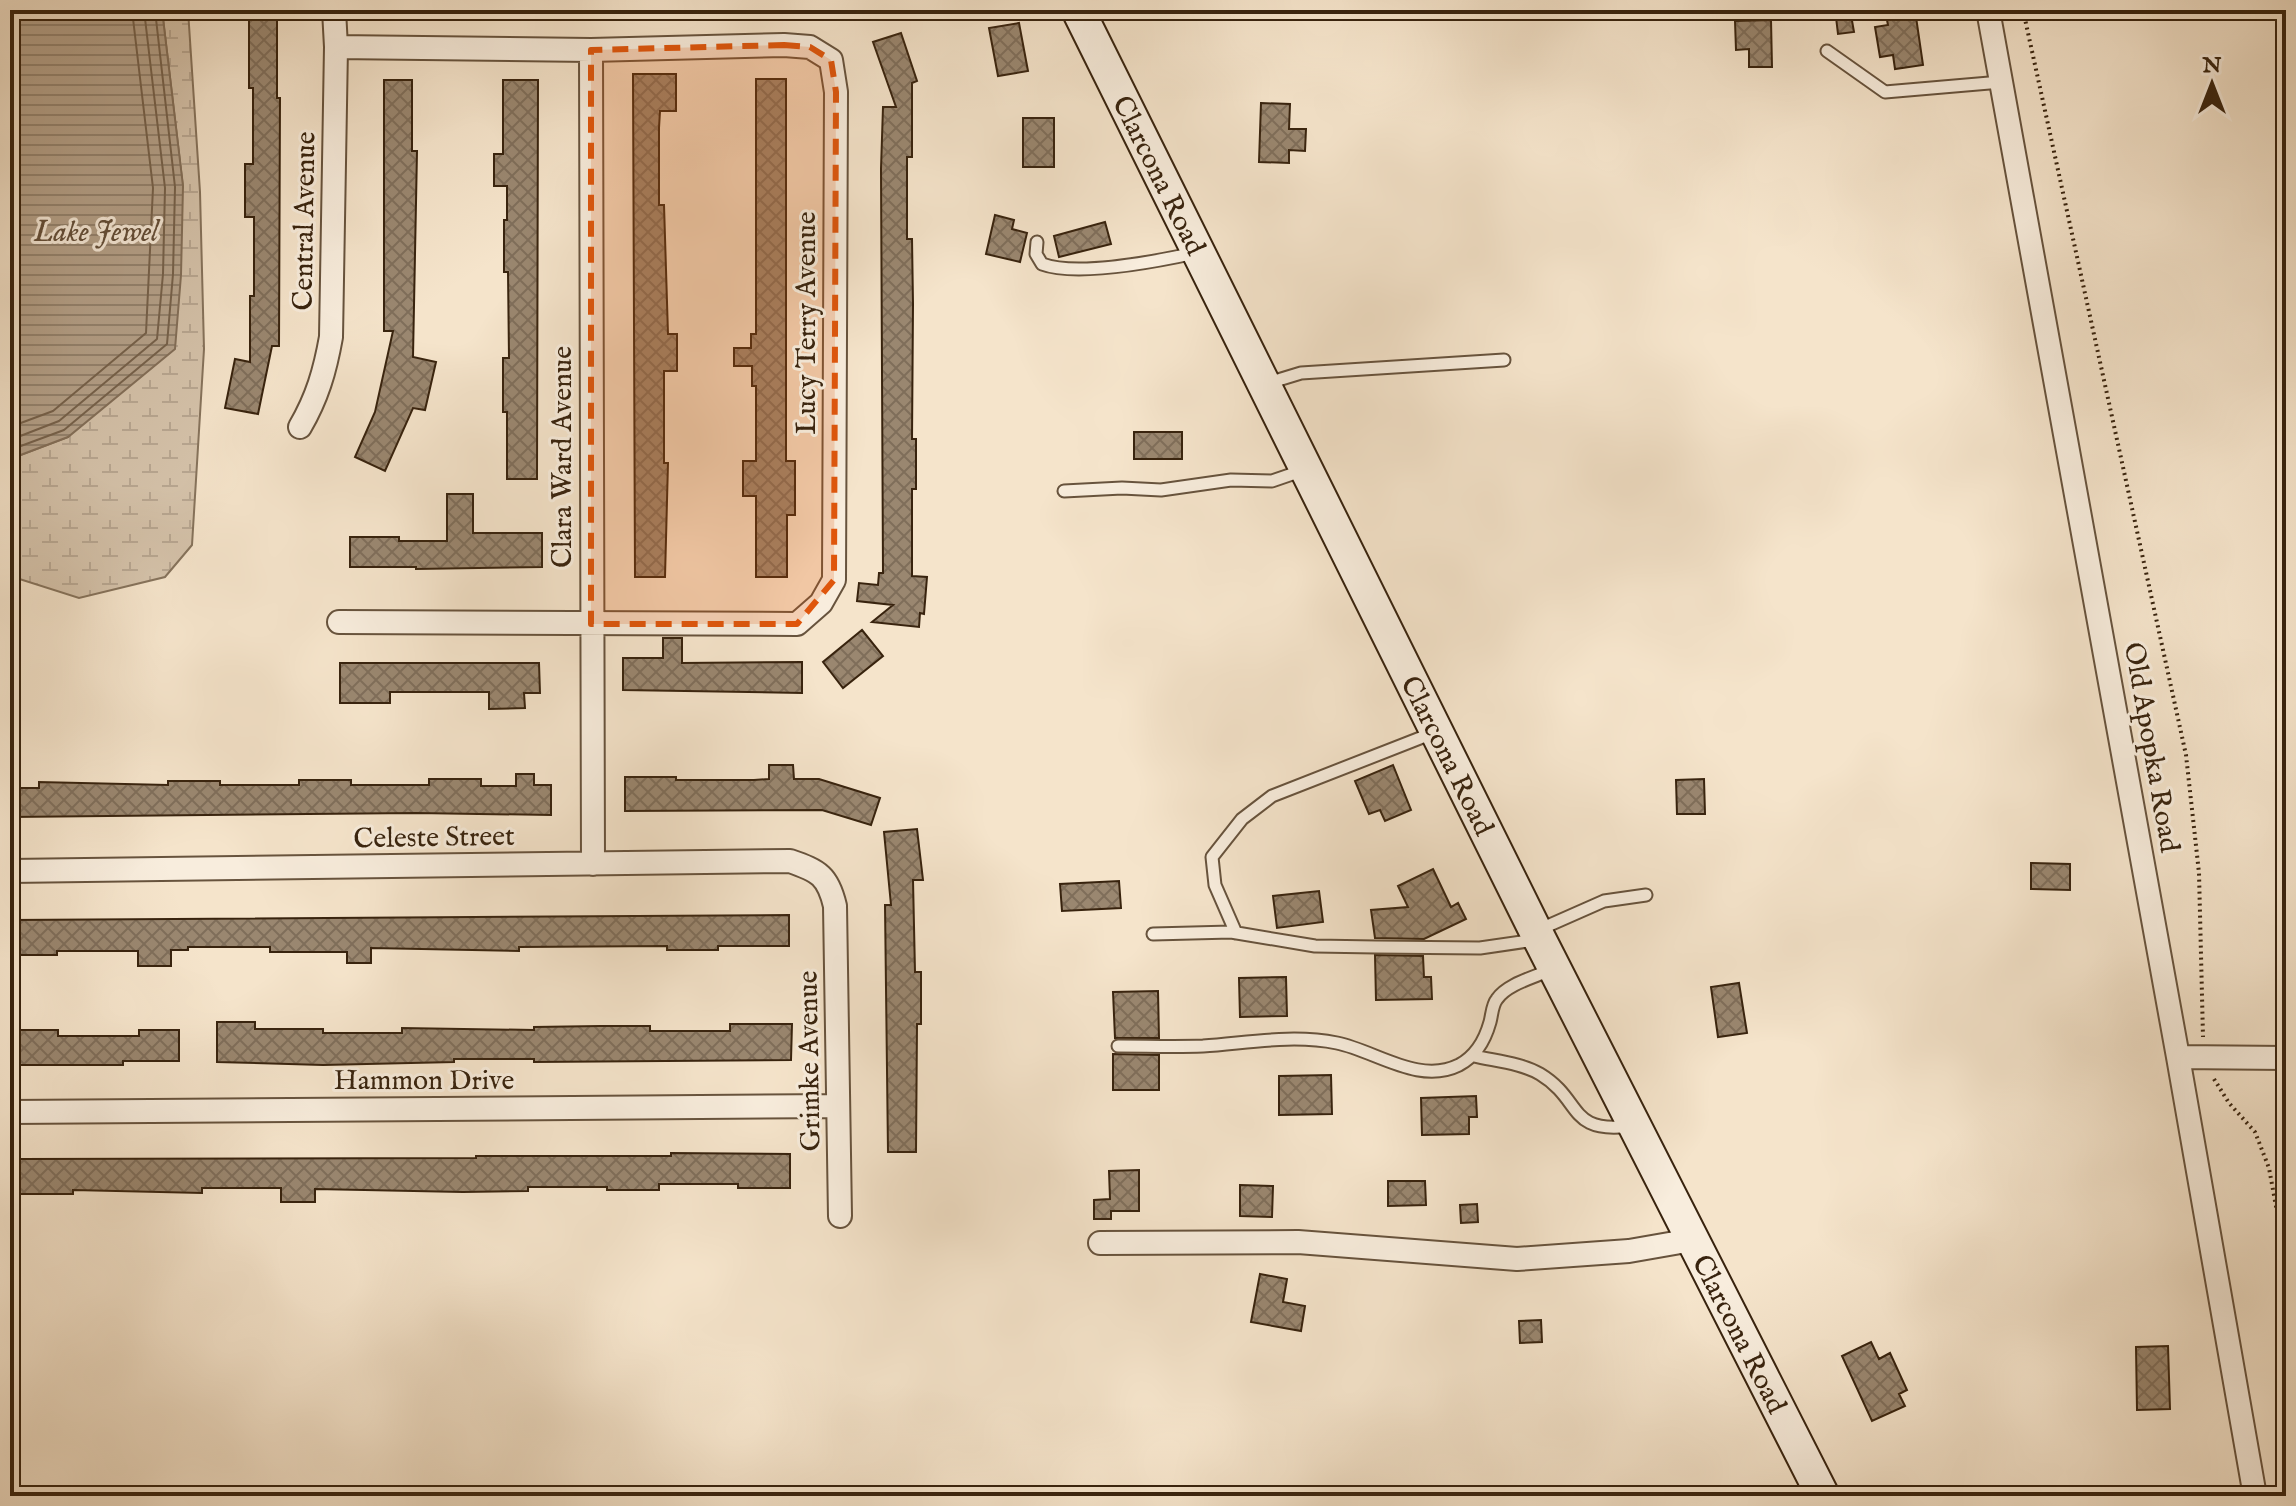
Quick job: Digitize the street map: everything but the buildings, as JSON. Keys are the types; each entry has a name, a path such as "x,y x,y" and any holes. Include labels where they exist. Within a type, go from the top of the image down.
{"main road":[{"name":"Clarcona Road","path":"1078,10 1538,935 1823,1496"}],"street":[{"name":"Central Avenue","path":"300,427 316,400 331,337 334,10"},
{"name":"Old Apopka Road","path":"1988,10 2255,1496"},
{"path":"336,47 591,50"},
{"name":"Lucy Terry Avenue","path":"591,50 810,47 831,60 836,92 834,580 821,603 797,624 591,624"},
{"name":"Clara Ward Avenue","path":"591,50 593,864"},
{"path":"339,622 591,624"},
{"name":"Celeste Street","path":"10,871 790,861 814,870 822,877 830,885 835,906"},
{"name":"Grimke Avenue","path":"835,906 840,1216"},
{"path":"2178,1057 2286,1058"},
{"name":"Hammon Drive","path":"10,1112 838,1106"},
{"path":"1100,1243 1298,1242 1517,1259 1629,1251 1692,1240"}],"lane":[{"path":"1827,51 1885,92 2001,82"},
{"path":"1037,242 1036,254 1042,264 1064,269 1109,267 1197,252"},
{"path":"1263,385 1301,373 1504,360"},
{"path":"1064,491 1161,490 1231,480 1272,481 1305,470"},
{"path":"1236,933 1215,885 1212,857 1242,819 1272,796 1436,731"},
{"path":"1153,934 1236,933 1315,946 1480,948 1538,935 1604,901 1646,895"},
{"path":"1118,1046 1201,1046 1312,1039 1373,1053 1414,1070 1456,1067 1474,1056 1490,1024 1497,999 1509,989 1555,968"},
{"path":"1474,1056 1529,1068 1541,1075 1560,1088 1583,1120 1594,1127 1634,1126"}],"path":[{"path":"2023,10 2186,755 2199,873 2204,1058 2229,1103 2255,1132 2269,1168 2286,1261"}],"highlighted area":[{"path":"784,45 810,47 831,60 836,92 834,580 797,624 591,624 591,50"}],"green space":[{"path":"162,10 188,10 200,192 204,349 192,545 165,577 79,598 10,576 10,459 68,437 183,187"}],"water":[{"name":"Lake Jewel","path":"10,10 162,10 183,186 175,349 68,437 10,459"}]}
